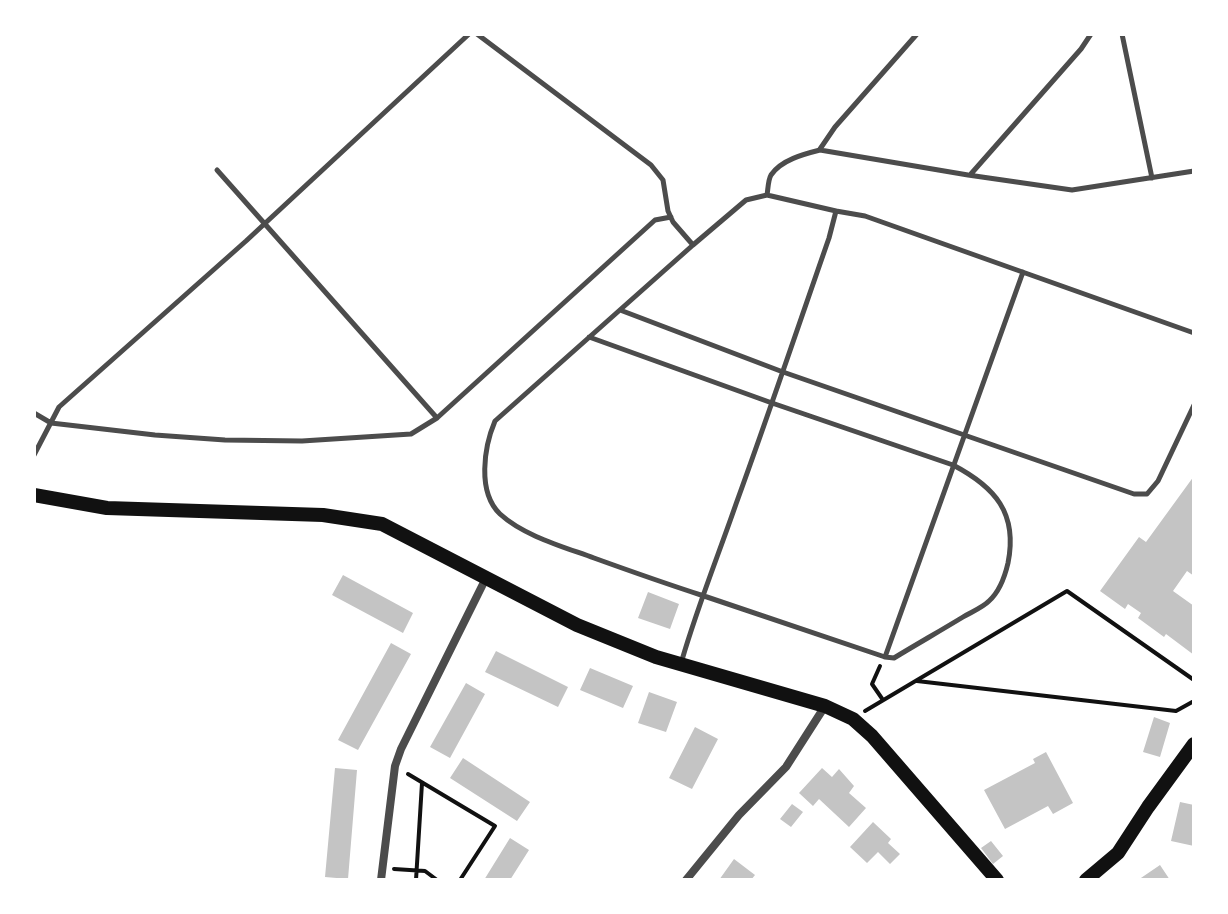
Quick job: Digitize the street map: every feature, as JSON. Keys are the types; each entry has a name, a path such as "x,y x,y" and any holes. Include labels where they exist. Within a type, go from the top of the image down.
{"main road":[{"path":"34,495 107,508 323,515 382,524 577,625 656,657 825,706 853,719 872,736 997,880"},
{"path":"1086,880 1118,853 1194,744"}],"street":[{"path":"381,880 395,766 486,578"},
{"path":"686,880 739,815 786,767 825,706"}],"lane":[{"path":"34,455 59,407 265,223 469,34"},
{"path":"477,34 651,165 663,180 671,217 693,245"},
{"path":"820,150 835,127 917,34"},
{"path":"970,175 1091,34"},
{"path":"1122,34 1152,178"},
{"path":"767,195 770,176 782,165 798,156 820,150 1072,190 1194,171"},
{"path":"217,170 437,418"},
{"path":"589,337 953,465 977,478 995,495 1011,531 1011,549 1000,587 988,602 894,658 535,537 499,513 488,493 485,457 488,437 495,421 589,337 693,245 746,200 767,195 865,216 1194,333"},
{"path":"681,665 836,211"},
{"path":"34,413 51,423 225,440 302,441 411,434 437,418 655,220 671,217"},
{"path":"885,657 1023,272"},
{"path":"620,310 783,372 1134,494 1147,494 1158,481 1194,405"}],"path":[{"path":"853,719 1067,591 1194,680"},
{"path":"883,700 872,684 885,657"},
{"path":"914,681 1176,711 1194,701"},
{"path":"395,766 495,826 460,880"},
{"path":"416,880 422,782"},
{"path":"382,869 425,871 437,880"}],"building":[{"path":"1194,476 1194,576 1187,571 1173,591 1194,606 1194,655 1138,618 1141,613 1128,604 1125,609 1100,591 1139,537 1146,542"},
{"path":"343,575 413,613 403,633 332,595"},
{"path":"648,592 679,604 670,629 638,618"},
{"path":"391,643 411,654 358,750 338,740"},
{"path":"496,651 568,687 558,707 485,672"},
{"path":"590,668 633,686 623,708 580,690"},
{"path":"466,683 485,694 450,758 430,747"},
{"path":"649,692 677,702 666,732 638,723"},
{"path":"1154,717 1170,723 1160,757 1143,752"},
{"path":"695,727 718,739 692,789 669,778"},
{"path":"1046,752 1073,803 1053,814 1048,806 1005,829 984,790 1035,763 1033,759"},
{"path":"463,758 530,802 517,821 450,778"},
{"path":"335,768 357,770 348,879 325,877"},
{"path":"822,768 832,777 839,769 854,786 849,793 866,808 849,827 819,799 813,806 799,793"},
{"path":"1180,802 1194,805 1194,846 1171,841"},
{"path":"792,804 803,812 791,827 780,819"},
{"path":"873,822 891,839 888,843 900,854 890,864 878,852 867,863 850,847"},
{"path":"510,838 529,850 510,880 484,880"},
{"path":"991,841 1003,856 993,864 981,848"},
{"path":"734,859 755,875 751,880 719,880"},
{"path":"1160,865 1170,880 1138,880"}]}
